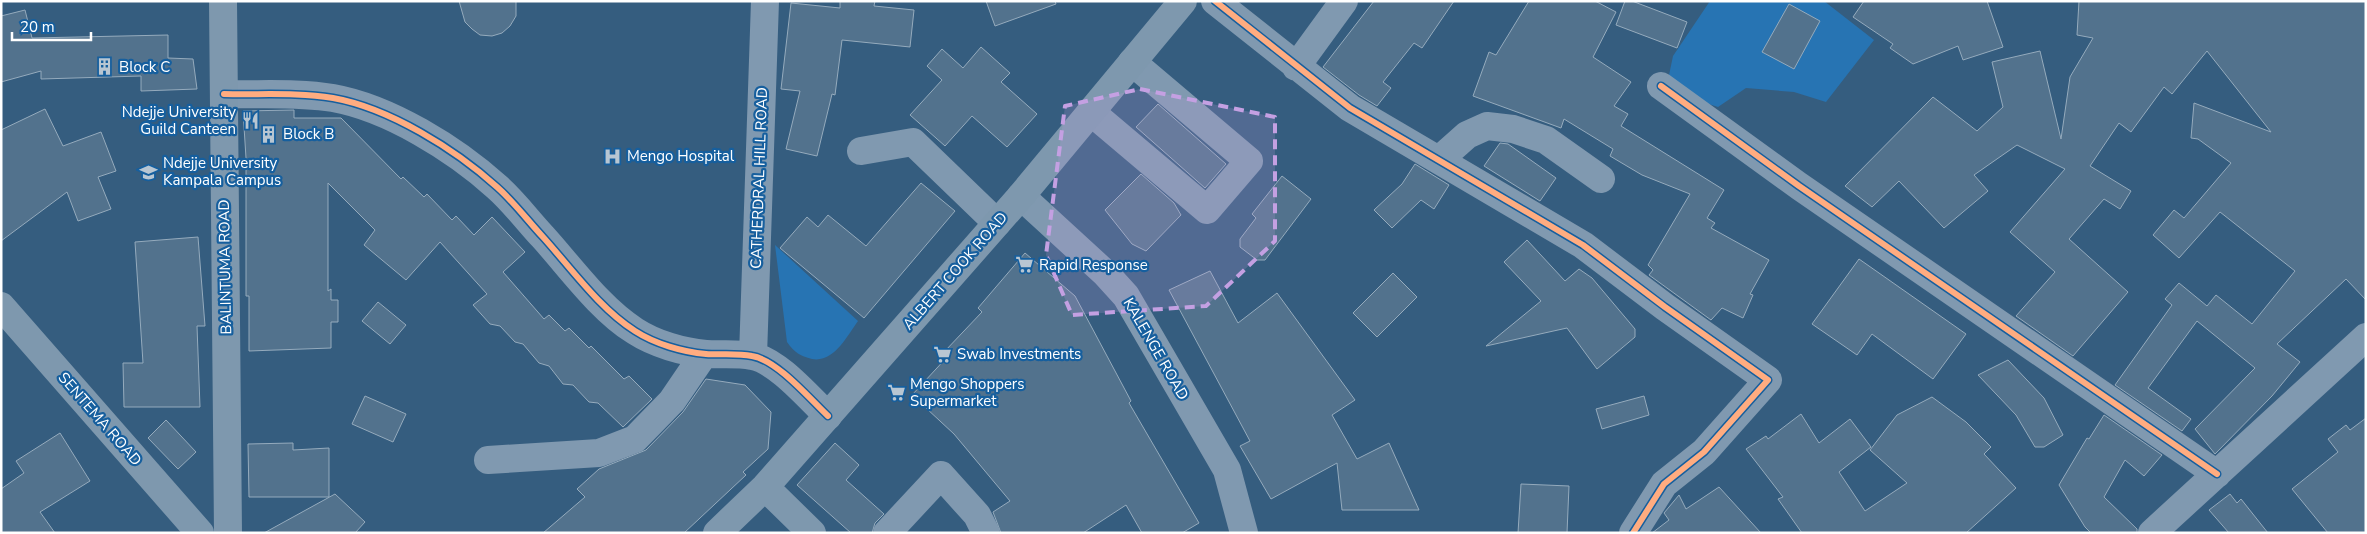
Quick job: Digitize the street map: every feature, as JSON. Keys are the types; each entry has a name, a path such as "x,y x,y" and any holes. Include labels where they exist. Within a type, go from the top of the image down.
{"main road":[{"name":"BALINTUMA ROAD","path":"223,1 228,533"},
{"name":"ALBERT COOK ROAD","path":"717,533 765,487 1021,196 1183,1"},
{"name":"SENTEMA ROAD","path":"1,306 200,533"},
{"path":"765,487 812,533"}],"street":[{"name":"CATHERDRAL HILL ROAD","path":"753,356 765,1"},
{"path":"1215,1 1350,108 1583,244 1665,307 1768,380 1704,452 1664,484 1633,533"},
{"path":"1296,66 1344,1"},
{"path":"1091,112 1207,210 1249,161 1132,62"},
{"path":"1661,86 1799,186 2218,474"},
{"path":"224,94 305,95 334,98 358,105 410,127 456,154 498,188 613,314 636,332 664,345 704,354 753,356 772,365 828,416"},
{"path":"1440,159 1467,135 1488,126 1513,129 1546,140 1601,179"},
{"path":"860,151 913,142 997,223"},
{"name":"KALENGE ROAD","path":"1021,196 1106,274 1126,296 1227,470 1244,533"},
{"path":"2152,533 2366,337"},
{"path":"488,460 599,453 635,439 672,401 704,354"},
{"path":"888,533 941,475 977,515 986,533"}],"highlighted area":[{"path":"1140,89 1275,117 1275,241 1206,306 1072,315 1046,255 1065,106"}],"shaded area":[{"path":"1710,1 1824,1 1874,40 1826,102 1794,92 1746,88 1718,107 1684,96 1668,80 1673,56"},
{"path":"775,245 858,321 839,347 827,357 812,359 804,356 795,351 787,342"}],"building":[{"path":"459,1 516,1 516,16 510,26 502,33 492,36 480,35 465,22"},
{"path":"840,1 875,1 874,6 914,10 910,47 842,40 835,95 832,94 817,156 786,149 800,91 781,89 791,3 840,8"},
{"path":"986,1 1055,1 1056,4 995,26"},
{"path":"1374,1 1454,1 1422,48 1414,43 1383,82 1391,88 1377,106 1359,95 1323,67"},
{"path":"1529,1 1595,1 1616,12 1593,57 1631,82 1614,106 1628,114 1621,126 1724,190 1707,218 1715,223 1711,228 1769,260 1750,294 1753,295 1743,318 1722,308 1711,320 1649,275 1653,270 1648,265 1690,194 1642,175 1610,156 1613,149 1564,119 1561,128 1473,96 1489,52 1496,55"},
{"path":"1625,1 1632,1 1687,22 1677,48 1616,25"},
{"path":"1864,1 1987,1 2003,47 1963,60 1958,46 1913,64 1890,48 1893,44 1853,17"},
{"path":"2079,1 2366,1 2366,300 2346,279 2277,344 2300,362 2272,396 2215,454 2195,429 2255,368 2197,321 2148,388 2191,419 2182,431 2115,385 2172,305 2165,299 2179,283 2207,306 2216,295 2252,324 2295,271 2220,212 2179,258 2153,235 2174,210 2184,218 2231,163 2198,139 2191,138 2194,103 2271,132 2207,51 2172,94 2164,87 2131,132 2119,123 2090,166 2131,191 2120,209 2104,199 2069,239 2128,292 2073,356 2016,316 2055,272 2010,232 2065,169 2017,145 1974,175 1988,191 1944,228 1899,181 1872,207 1845,186 1933,97 1977,131 2003,107 1992,62 2040,51 2061,139 2070,77 2093,38 2077,35"},
{"path":"1789,4 1820,21 1794,69 1762,52"},
{"name":"Block C","path":"25,10 32,38 168,35 168,58 193,59 197,89 141,91 141,76 41,79 41,71 1,82 1,16"},
{"path":"981,47 1010,73 1001,82 1037,114 1007,147 972,116 945,146 910,115 942,80 927,66 942,49 963,68"},
{"path":"1158,104 1226,164 1205,188 1136,127"},
{"path":"45,109 63,146 101,132 116,171 98,177 111,209 78,221 67,192 1,241 1,130"},
{"path":"294,110 294,118 341,118 401,179 403,177 424,197 427,194 452,220 456,216 474,235 492,217 525,252 503,272 544,319 549,315 565,331 569,328 589,348 591,346 624,379 629,376 652,399 623,427 598,403 589,402 573,385 563,384 549,366 539,363 523,344 515,342 500,326 490,324 473,305 487,294 440,242 406,280 364,245 375,230 328,183 328,291 331,289 331,300 338,300 338,322 331,322 331,348 249,351 249,296 246,296 246,158 243,111"},
{"path":"1500,143 1508,144 1556,178 1540,201 1484,166"},
{"path":"1415,164 1449,185 1434,209 1421,200 1392,228 1374,210 1402,184"},
{"path":"1141,174 1174,203 1181,215 1146,251 1132,244 1105,210"},
{"path":"1282,176 1311,199 1265,260 1257,260 1240,247 1240,239 1256,218 1252,214"},
{"path":"921,183 955,211 864,318 780,248 807,217 818,227 828,215 866,246"},
{"path":"198,237 205,326 197,326 200,407 124,407 123,363 143,363 135,242"},
{"path":"1527,240 1565,281 1579,269 1592,278 1635,329 1635,337 1597,369 1567,328 1486,346 1541,301 1504,262"},
{"path":"1025,253 1075,296 1131,401 1129,403 1199,523 1182,533 1142,533 1126,505 1083,533 1001,533 993,512 1010,501 954,434 912,395 948,356 944,352 982,312 978,308"},
{"path":"1859,259 1966,334 1933,379 1872,334 1857,355 1812,324"},
{"path":"1210,271 1238,323 1277,293 1355,400 1332,415 1357,459 1389,443 1419,510 1342,510 1337,463 1271,499 1240,446 1250,441 1169,290"},
{"path":"1393,273 1417,297 1377,337 1353,313"},
{"path":"378,302 406,325 390,344 362,321"},
{"path":"2008,360 2044,398 2063,435 2044,447 2035,447 2016,415 1978,375"},
{"path":"706,379 745,385 771,412 768,449 743,472 746,475 684,533 543,533 585,497 577,489 599,469 646,450 683,412"},
{"path":"365,396 406,414 393,442 352,424"},
{"path":"1644,396 1649,415 1602,429 1596,409"},
{"path":"1932,397 1966,422 1991,447 1984,454 2016,488 1966,533 1802,533 1778,499 1783,497 1746,449 1766,436 1768,439 1801,414 1819,443 1850,419 1871,447 1839,472 1865,511 1907,483 1870,450 1897,415"},
{"path":"2104,415 2162,455 2144,476 2125,460 2104,497 2137,529 2137,533 2091,533 2085,527 2059,485 2087,438 2089,439"},
{"path":"2366,418 2366,533 2328,533 2292,489 2338,452 2328,439 2346,425 2350,430"},
{"path":"166,420 196,452 178,469 148,438"},
{"path":"60,433 90,481 40,512 55,533 1,533 1,489 24,473 16,461"},
{"path":"293,443 293,450 329,448 329,497 249,497 248,444"},
{"path":"835,443 859,465 846,480 884,514 875,523 872,533 851,533 797,485"},
{"path":"1521,484 1569,486 1567,533 1518,533"},
{"path":"1719,487 1761,533 1652,533 1669,520 1664,513 1679,495 1686,509"},
{"path":"335,494 365,522 355,533 264,533"},
{"path":"2230,494 2237,503 2241,499 2268,533 2229,533 2209,510"}],"cycle path":[{"path":"1215,1 1350,108 1583,245 1665,307 1768,380 1704,452 1664,484 1633,533"},
{"path":"1661,86 1799,186 2217,474"},
{"path":"224,94 292,94 333,98 376,111 420,132 462,158 497,187 598,300 622,322 643,336 669,347 706,354 735,354 762,359 782,372 828,416"}],"place":[{"name":"Block C","path":"105,67"},
{"name":"Ndejje University Guild Canteen","path":"250,121"},
{"name":"Block B","path":"269,134"},
{"name":"Mengo Hospital","path":"613,156"},
{"name":"Ndejje University Kampala Campus","path":"149,172"},
{"name":"Rapid Response","path":"1025,265"},
{"name":"Swab Investments","path":"943,354"},
{"name":"Mengo Shoppers Supermarket","path":"896,393"}]}
